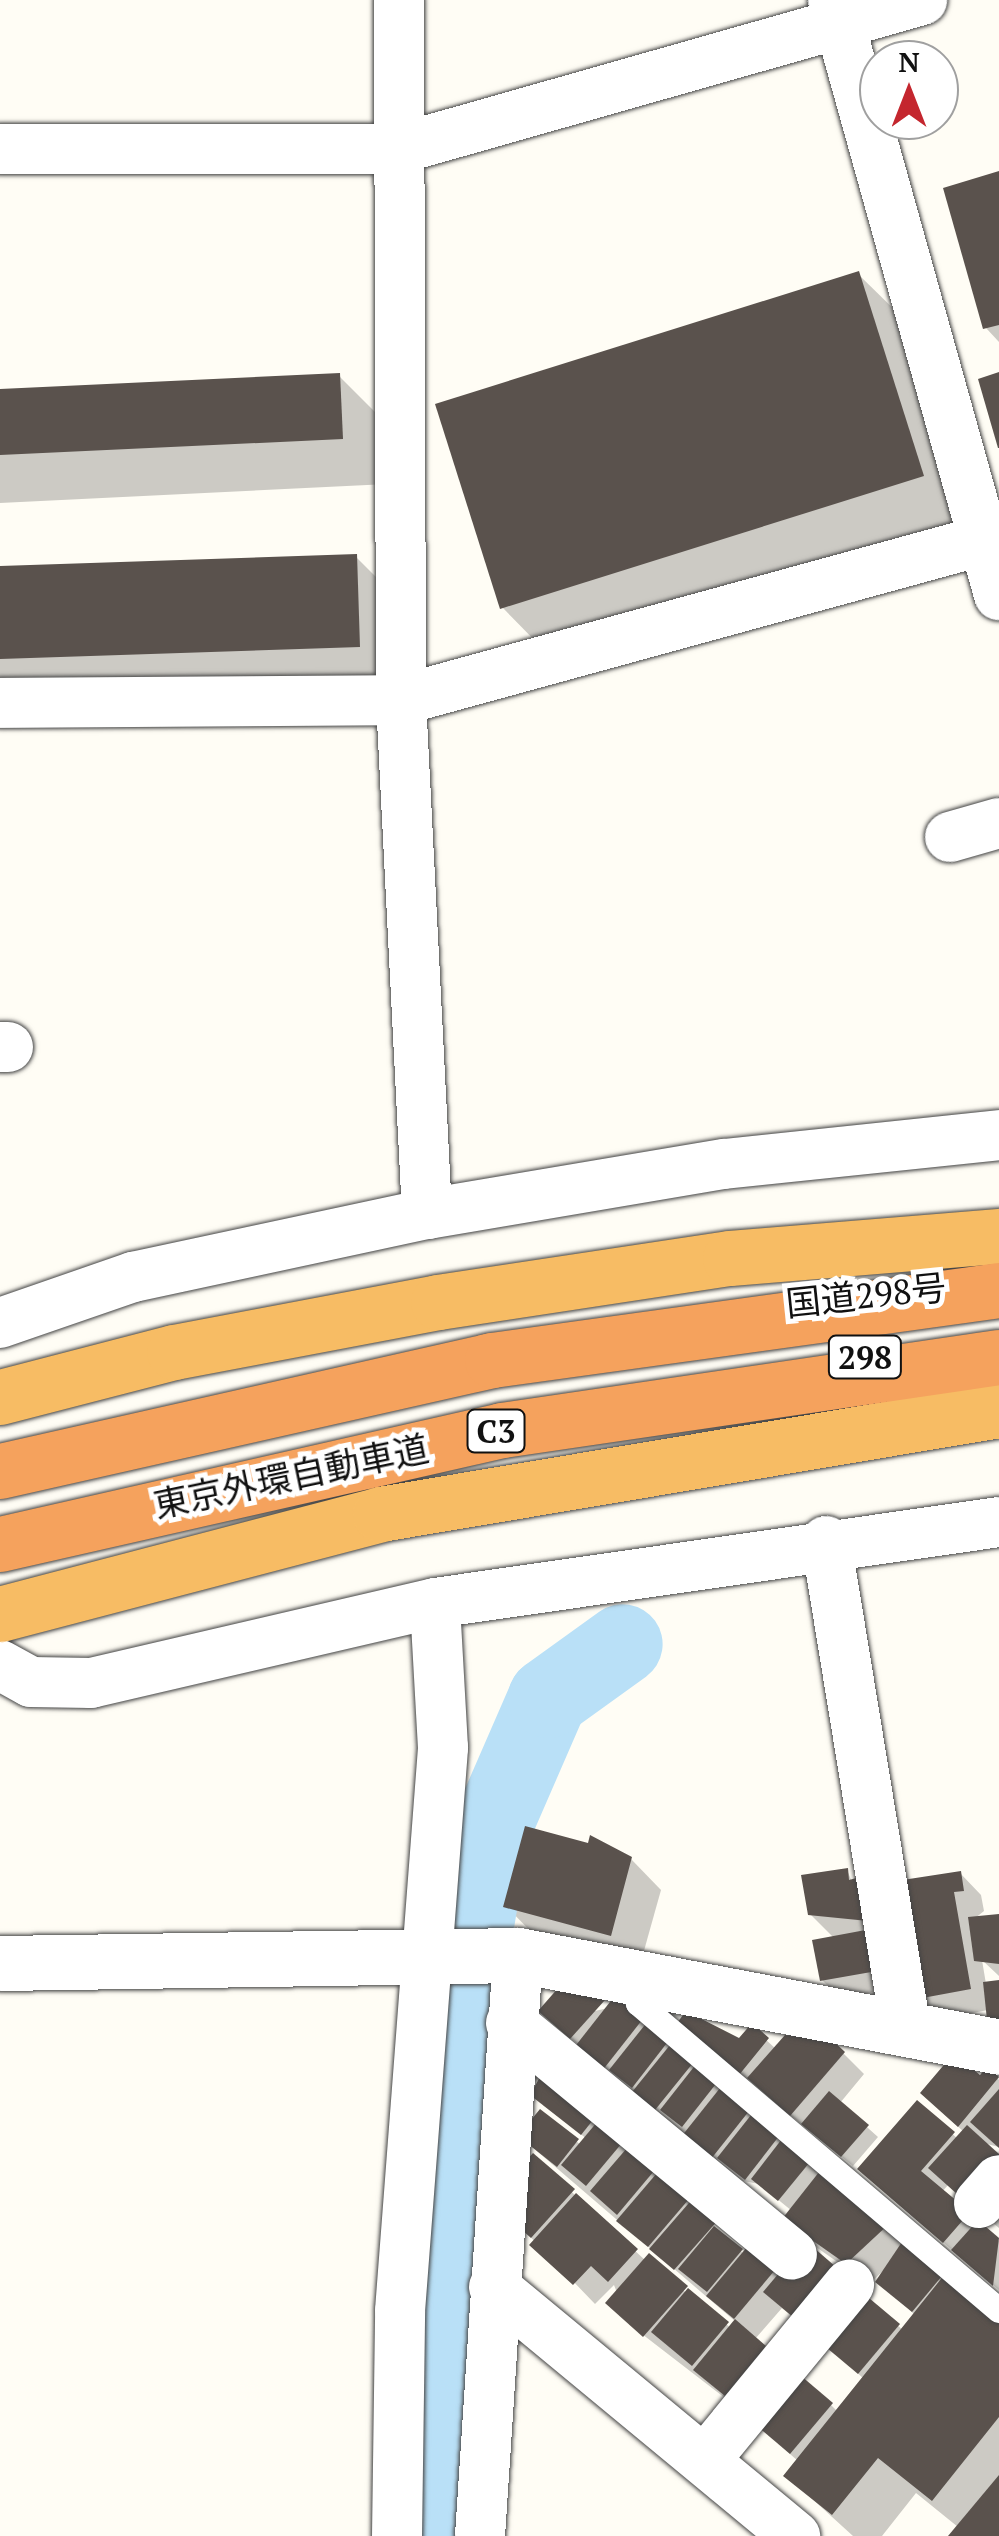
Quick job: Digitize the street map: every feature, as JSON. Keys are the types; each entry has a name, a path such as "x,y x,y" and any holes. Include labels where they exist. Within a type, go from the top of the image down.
{"highway":[{"path":"0,1398 174,1352 438,1302 730,1258 999,1236"},
{"name":"国道298号","path":"733,1310 999,1281"},
{"name":"東京外環自動車道","path":"0,1471 492,1360 999,1290"},
{"name":"国道298号","path":"732,1374 999,1344"},
{"name":"東京外環自動車道","path":"0,1544 538,1424 999,1357"},
{"path":"0,1614 380,1514 999,1410"}],"street":[{"path":"399,0 401,700 427,1214"},
{"path":"0,149 398,149 836,11 922,0"},
{"path":"836,11 992,538 999,595"},
{"path":"0,704 401,700 992,538"},
{"path":"950,837 999,824"},
{"path":"0,1324 10,1312 133,1277 427,1214 724,1164 999,1135"},
{"path":"0,1665 31,1682 91,1683 435,1603 826,1541 999,1522"},
{"path":"826,1541 905,2026"},
{"path":"397,2536 400,2310 423,1963 443,1748 435,1603"},
{"path":"0,1963 423,1963 518,1955 999,2047"},
{"path":"480,2536 518,1955"},
{"path":"511,2022 792,2255"},
{"path":"704,2460 849,2285"},
{"path":"494,2287 796,2536"}],"lane":[{"path":"645,1978 638,2003 999,2310"}],"building":[{"path":"999,171 999,325 983,329 943,188"},
{"path":"859,271 924,476 500,609 435,404"},
{"path":"999,372 999,448 998,448 978,379"},
{"path":"340,373 343,439 0,455 0,389"},
{"path":"357,554 360,647 0,659 0,566"},
{"path":"525,1826 588,1843 590,1835 632,1857 611,1936 503,1907"},
{"path":"848,1868 849,1880 860,1877 868,1921 808,1915 801,1875"},
{"path":"961,1871 964,1891 954,1892 971,1989 917,1999 896,1881"},
{"path":"999,1914 999,1964 974,1961 968,1917"},
{"path":"871,1929 877,1971 820,1981 812,1940"},
{"path":"566,1979 605,2000 570,2039 538,2011"},
{"path":"999,1980 999,2019 987,2020 983,1982"},
{"path":"617,1993 646,2015 602,2071 573,2049"},
{"path":"686,2011 739,2038 752,2023 769,2038 739,2075 677,2023"},
{"path":"648,2021 670,2039 632,2088 609,2070"},
{"path":"785,2035 829,2037 845,2052 790,2116 747,2078"},
{"path":"674,2040 697,2058 655,2110 632,2092"},
{"path":"954,2053 980,2075 988,2066 999,2077 958,2127 920,2093"},
{"path":"697,2063 719,2080 682,2127 660,2110"},
{"path":"546,2066 601,2110 581,2135 530,2095"},
{"path":"724,2083 753,2106 711,2159 681,2137"},
{"path":"999,2089 999,2148 970,2122"},
{"path":"829,2091 869,2125 841,2157 801,2124"},
{"path":"917,2100 955,2132 921,2171 970,2212 943,2243 857,2169"},
{"path":"540,2109 579,2139 557,2167 518,2136"},
{"path":"755,2110 783,2131 745,2180 717,2158"},
{"path":"603,2115 622,2143 586,2186 561,2165"},
{"path":"967,2125 999,2154 999,2167 967,2203 928,2168"},
{"path":"785,2135 814,2157 778,2201 751,2179"},
{"path":"627,2148 654,2171 617,2215 590,2191"},
{"path":"533,2153 575,2189 531,2238 512,2221 517,2171"},
{"path":"823,2167 890,2223 846,2264 782,2219"},
{"path":"657,2173 689,2199 648,2247 616,2221"},
{"path":"576,2193 638,2249 608,2282 591,2266 573,2285 529,2245"},
{"path":"695,2196 720,2218 674,2270 649,2249"},
{"path":"978,2220 999,2238 993,2286 951,2250"},
{"path":"714,2226 743,2249 707,2292 678,2269"},
{"path":"906,2236 947,2270 912,2312 875,2282"},
{"path":"752,2241 780,2264 734,2319 706,2296"},
{"path":"806,2241 836,2267 793,2317 763,2292"},
{"path":"649,2253 688,2286 643,2337 605,2303"},
{"path":"945,2274 999,2317 999,2417 932,2501 878,2458 832,2515 783,2476"},
{"path":"688,2288 729,2322 692,2366 651,2332"},
{"path":"869,2298 900,2324 858,2374 827,2348"},
{"path":"735,2319 766,2346 725,2396 693,2370"},
{"path":"800,2375 833,2403 790,2454 757,2426"},
{"path":"999,2475 999,2536 948,2536"}],"waterway":[{"path":"447,2536 444,2311 474,1925 489,1834 548,1698 623,1644"}]}
